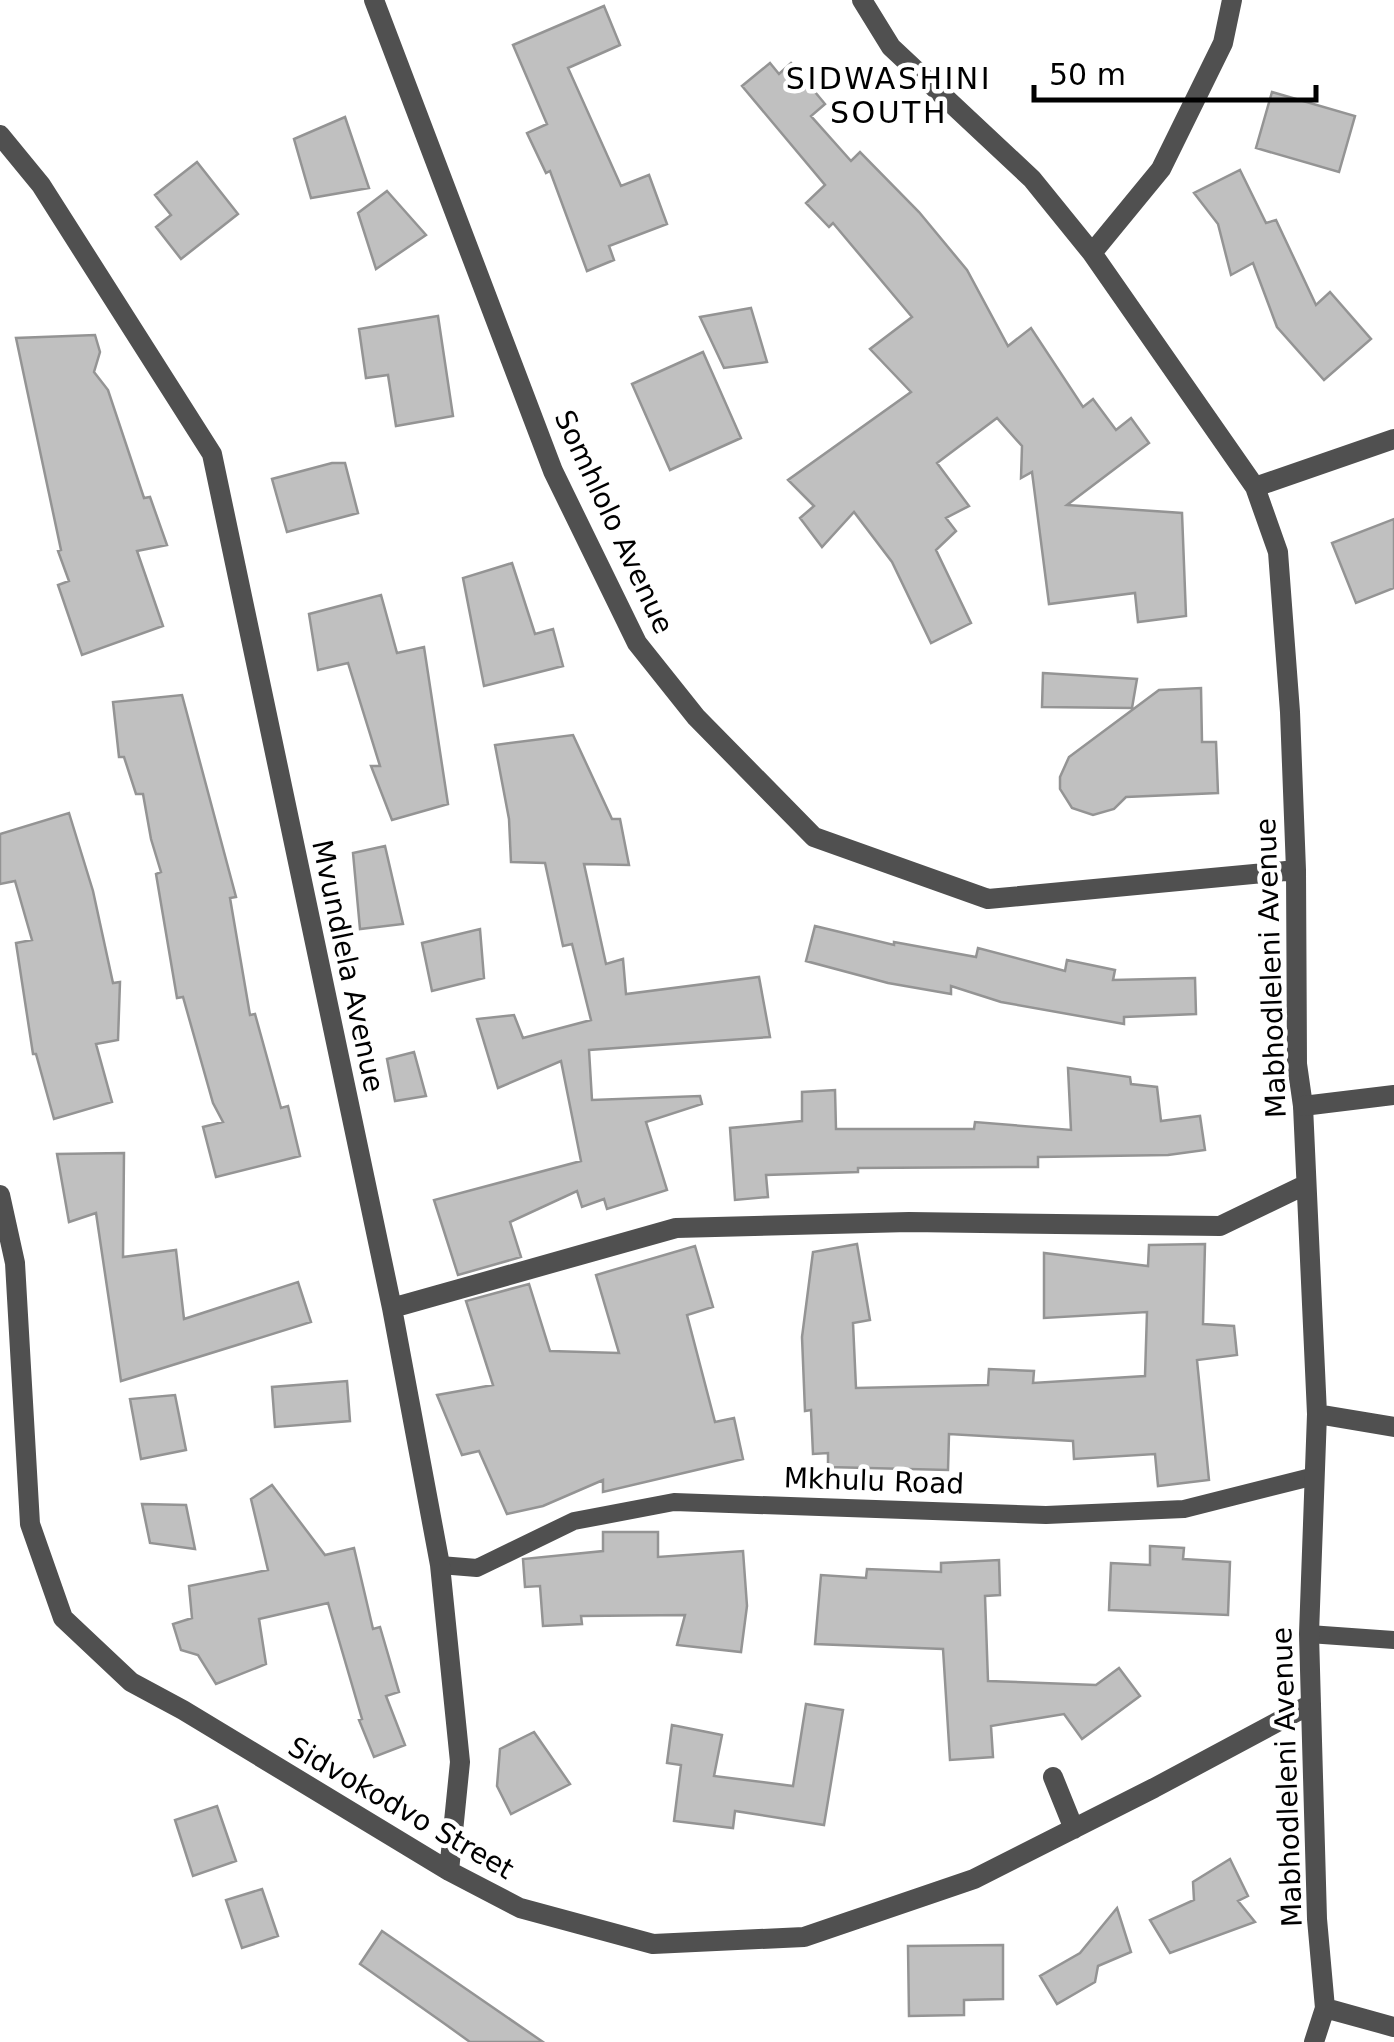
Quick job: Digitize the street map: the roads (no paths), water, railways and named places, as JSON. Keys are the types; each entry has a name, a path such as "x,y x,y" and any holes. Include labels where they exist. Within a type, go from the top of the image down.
{"street":[{"name":"Somhlolo Avenue","path":"374,0 554,470 636,643 696,717 814,837 988,899 1296,870"},
{"name":"Mabhodleleni Avenue","path":"862,0 891,47 1032,179 1092,253 1256,487 1278,552 1290,712 1297,1064 1303,1106 1317,1414 1309,1634 1317,1919 1325,2008"},
{"path":"1092,253 1161,169 1223,43 1232,0"},
{"name":"Mvundlela Avenue","path":"0,136 42,185 212,454 392,1308 440,1565 460,1762 449,1871"},
{"path":"1256,487 1394,439"},
{"path":"1303,1106 1394,1094"},
{"path":"392,1308 676,1228 909,1222 1220,1226 1306,1185"},
{"name":"Sidvokodvo Street","path":"0,1195 16,1263 30,1524 63,1618 132,1682 449,1871 520,1908 654,1944 804,1937 974,1879 1311,1704"},
{"path":"1317,1414 1394,1427"},
{"path":"1053,1778 1074,1829"},
{"path":"1314,2042 1325,2008 1394,2027"}],"lane":[{"name":"Mkhulu Road","path":"440,1565 477,1568 574,1521 674,1502 1046,1515 1184,1509 1315,1476"},
{"path":"1309,1634 1394,1640"}],"district":[{"name":"SIDWASHINI SOUTH","path":"889,95"}]}
